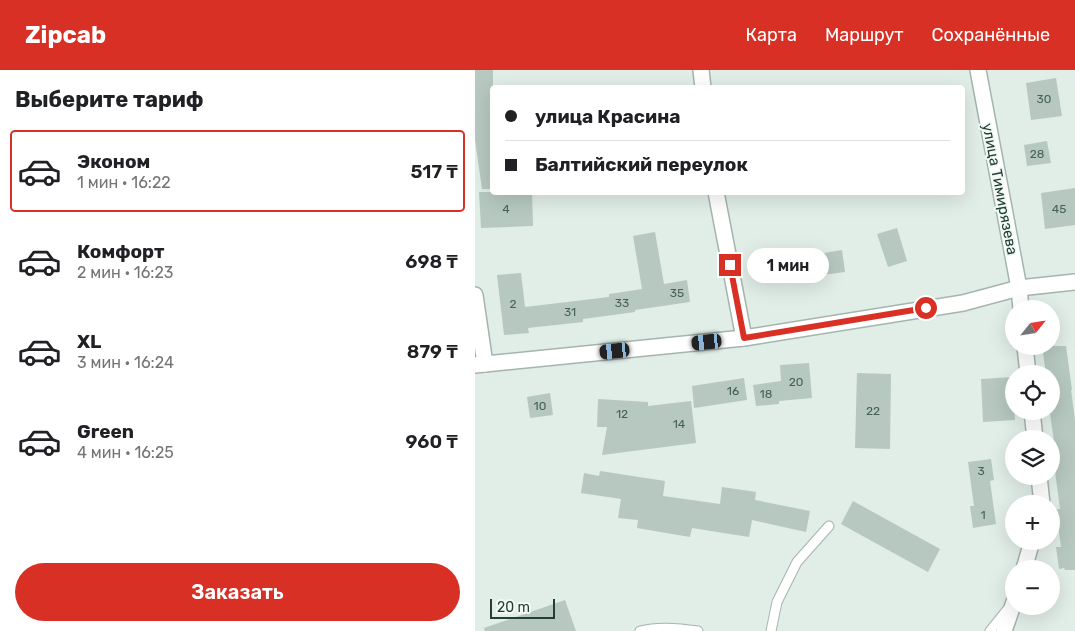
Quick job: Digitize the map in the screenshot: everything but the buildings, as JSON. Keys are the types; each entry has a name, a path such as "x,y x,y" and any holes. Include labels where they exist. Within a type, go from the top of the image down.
{"street":[{"path":"701,70 703,85"},
{"name":"улица Тимирязева","path":"977,70 1020,300"},
{"path":"717,195 744,338"},
{"path":"475,295 480,365 744,338 963,302 1019,288 1075,282"},
{"path":"1004,631 1010,615"}],"lane":[{"path":"771,631 777,602 797,562 829,526"},
{"path":"990,631 1005,613"},
{"path":"640,631 677,627 698,631"}],"route":[{"path":"730,265 744,338 926,308"}]}
